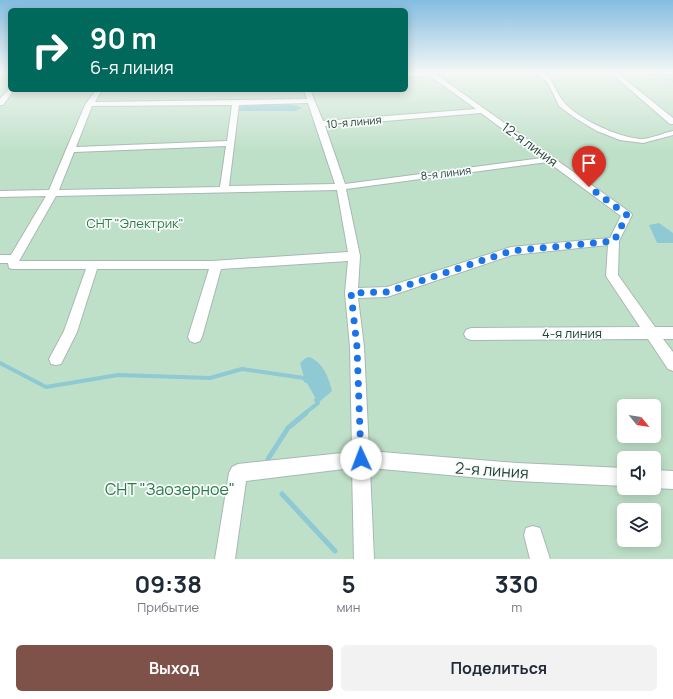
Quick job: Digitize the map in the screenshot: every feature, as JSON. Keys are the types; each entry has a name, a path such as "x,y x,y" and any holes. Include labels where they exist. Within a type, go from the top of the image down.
{"street":[{"path":"93,99 53,192 14,259 13,265 216,264 354,256"},
{"path":"311,99 341,186 354,256 351,293 357,347 364,559"},
{"name":"12-я линия","path":"466,99 627,215 614,241 612,276 673,364"},
{"path":"559,99 564,105 594,126 621,137 644,141 673,133"},
{"path":"645,99 673,122"},
{"path":"90,104 312,102"},
{"path":"224,190 236,103"},
{"name":"10-я линия","path":"320,124 483,111"},
{"path":"71,150 231,143"},
{"name":"8-я линия","path":"0,194 224,190 341,186 551,159"},
{"path":"351,293 387,292 511,251 614,241"},
{"path":"0,259 14,259"},
{"path":"195,337 216,264"},
{"path":"56,359 70,332 93,265"},
{"name":"4-я линия","path":"471,334 673,333"},
{"name":"2-я линия","path":"225,559 238,473 361,459 517,472 617,478"},
{"path":"661,479 673,480"},
{"path":"533,535 540,559"}],"green space":[{"path":"0,99 673,99 673,559 0,559","holes":["304,359 332,390 318,403 304,378 300,363"]}],"water":[{"path":"295,105 302,108 295,111 238,111 242,106"},
{"path":"659,223 673,233 673,243 657,243 649,225"},
{"path":"309,357 314,359 325,371 332,391 318,403 304,378 300,363"}],"waterway":[{"path":"0,363 46,387 118,375 210,378 242,369 304,378 306,381"},
{"path":"304,414 318,403 316,400"},
{"path":"268,459 288,428 306,413"},
{"path":"282,494 335,551"}],"route":[{"path":"361,459 357,347 351,293 387,292 455,268 511,251 614,241 627,215 589,187"}],"park label":[{"name":"СНТ \"Электрик\"","path":"135,223"},
{"name":"СНТ \"Заозерное\"","path":"170,489"}]}
